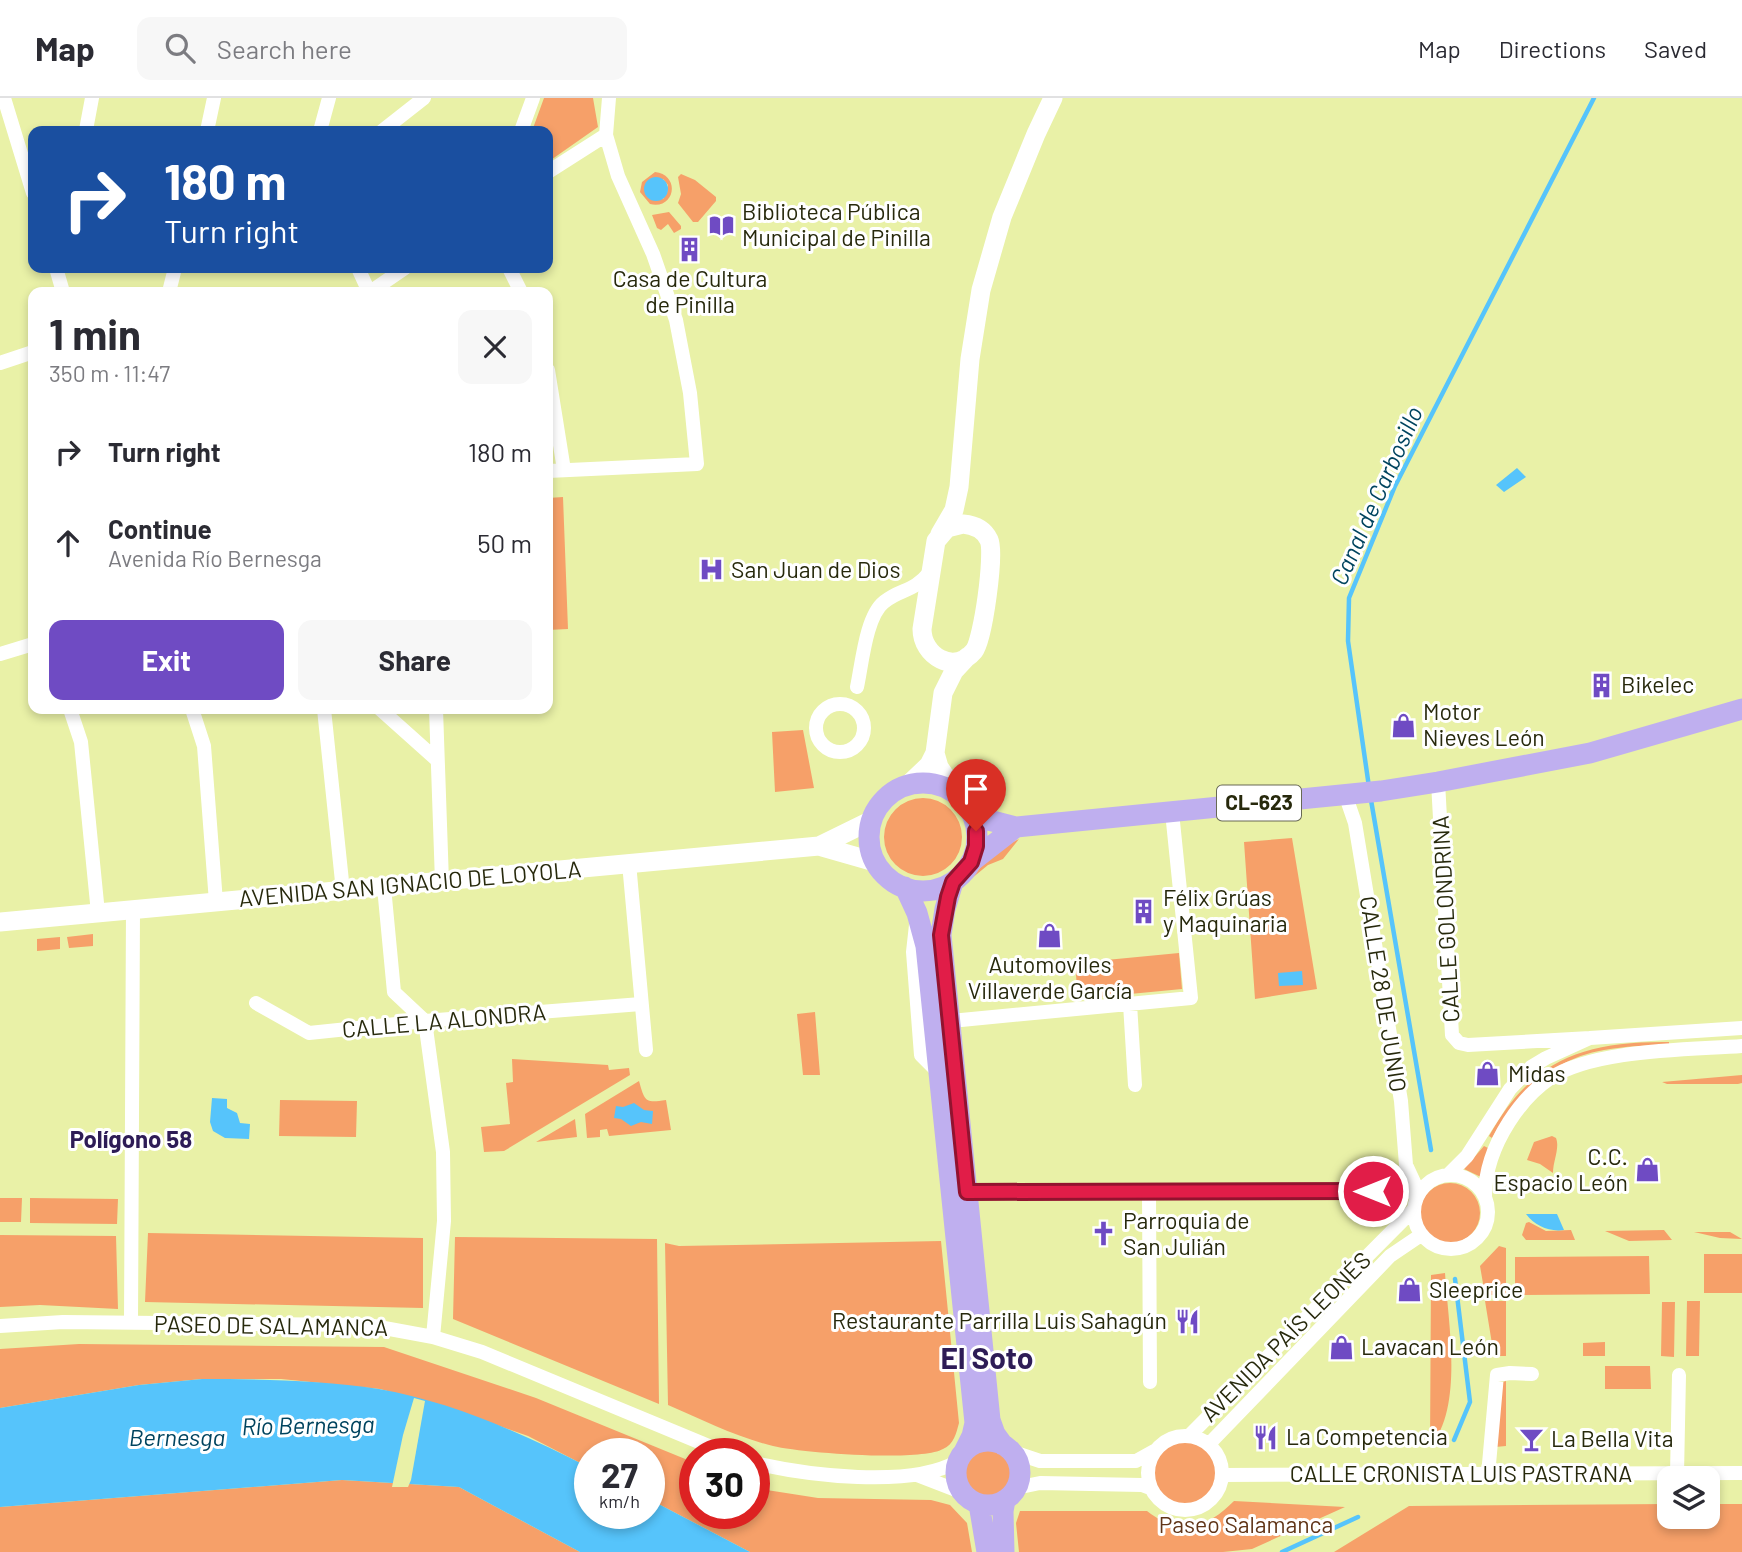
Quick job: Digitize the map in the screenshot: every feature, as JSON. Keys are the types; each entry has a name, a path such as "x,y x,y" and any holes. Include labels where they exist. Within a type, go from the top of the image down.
{"main road":[{"path":"943,693 937,667 922,637 934,549 954,510 959,487 970,359 981,290 1002,216 1053,98"},
{"path":"908,785 929,765 935,753 943,693 954,671 973,652 980,637 992,557 990,541 970,518 959,487"},
{"path":"940,534 947,528 963,524 979,528"},
{"path":"929,652 943,661 960,661 967,657"},
{"name":"CL-623","path":"973,816 1016,827 1381,791 1590,753 1742,709"},
{"path":"935,753 939,767 973,816 976,846 971,862"},
{"path":"953,882 933,890 919,891 894,880 875,862 870,848 870,821 879,805 892,792 908,785 925,783 942,786 957,794"},
{"path":"819,846 870,821"},
{"path":"1004,1552 1003,1511 1019,1468 1016,1459 995,1434 990,1420 967,1192 945,1082 951,1021 941,935 953,882 971,862 1016,827"},
{"path":"819,846 875,862"},
{"name":"AVENIDA SAN IGNACIO DE LOYOLA","path":"0,922 819,846"},
{"path":"905,887 917,913 926,946 945,1082 975,1423 972,1436 961,1456 957,1482 961,1492 969,1500 979,1504 990,1506 1011,1494"},
{"path":"961,1456 973,1445 983,1442 1006,1448"},
{"path":"979,1504 987,1552"}],"street":[{"path":"4,98 28,172"},
{"path":"88,126 92,98"},
{"path":"208,126 214,98"},
{"path":"322,126 330,98"},
{"path":"388,126 424,98"},
{"path":"523,126 533,98"},
{"path":"553,471 697,464 690,393 676,320 653,254 618,176 606,135 609,98"},
{"path":"553,169 606,135"},
{"path":"376,287 398,273"},
{"path":"0,363 28,354"},
{"path":"553,401 564,470"},
{"path":"852,707 873,617 881,605 890,598 914,588 930,572"},
{"path":"890,598 903,598 916,604 924,618"},
{"path":"0,654 28,646"},
{"path":"72,714 81,742 98,913"},
{"path":"194,714 204,746 216,902"},
{"path":"325,714 343,891"},
{"path":"386,714 437,760"},
{"path":"436,714 442,882"},
{"name":"CALLE GOLONDRINA","path":"1438,782 1452,1035 1459,1043 1468,1045 1590,1038"},
{"name":"CALLE 28 DE JUNIO","path":"1352,794 1401,1101 1406,1165 1419,1193"},
{"path":"951,1021 1191,998 1172,812"},
{"path":"629,863 646,1050"},
{"path":"384,887 394,992 425,1021 443,1152 444,1221 433,1337"},
{"path":"131,1323 133,909"},
{"name":"CALLE LA ALONDRA","path":"256,1003 309,1033 641,1004"},
{"path":"1129,1004 1135,1085"},
{"path":"1448,1175 1467,1156 1510,1089 1531,1067 1590,1038 1742,1028"},
{"path":"1511,1044 1524,1051 1531,1060 1531,1067"},
{"path":"1485,1196 1475,1184 1462,1177 1436,1177 1419,1193 1413,1210 1416,1227 1421,1235 1434,1245 1448,1250 1472,1244 1482,1234 1488,1209 1485,1181 1501,1135 1519,1107 1538,1088 1561,1072 1611,1057 1742,1046"},
{"path":"1149,1191 1150,1382"},
{"path":"967,1192 1419,1193"},
{"name":"AVENIDA PAÍS LEONÉS","path":"1189,1436 1413,1210"},
{"name":"AVENIDA PAÍS LEONÉS","path":"1209,1444 1390,1256 1421,1235"},
{"name":"PASEO DE SALAMANCA","path":"0,1326 63,1322 368,1325 433,1337 482,1352 689,1438"},
{"path":"1488,1475 1497,1375 1532,1374"},
{"path":"1677,1466 1679,1374"},
{"path":"1006,1448 1040,1461 1136,1461 1176,1436 1189,1436 1209,1444 1217,1453 1222,1475 1215,1496 1205,1505 1193,1510 1168,1507 1157,1499 1150,1488 1147,1475 1154,1451"},
{"path":"770,1466 822,1475 916,1475 944,1469 961,1456"},
{"name":"CALLE CRONISTA LUIS PASTRANA","path":"1222,1475 1657,1474"},
{"name":"CALLE CRONISTA LUIS PASTRANA","path":"1720,1474 1742,1474"},
{"path":"916,1475 961,1492"},
{"path":"1011,1494 1040,1483 1142,1485 1150,1488"}],"green space":[{"path":"544,98 593,98 598,127 553,158 553,126 534,126"},
{"path":"655,172 663,174 669,179 672,191 665,202 650,204 640,192 642,182","holes":["663,179 668,185 663,199 646,194 645,187"]},
{"path":"681,174 695,180 716,197 716,201 698,222 693,222 678,203 681,194 678,177"},
{"path":"669,212 681,226 681,229 674,233 668,224 661,230 657,228 652,215"},
{"path":"563,497 568,629 553,630 553,498"},
{"path":"803,730 814,788 775,792 772,732"},
{"path":"915,798 931,798 945,804 956,815 962,829 962,845 956,859 945,870 931,876 915,876 901,870 890,859 884,845 884,829 890,815 901,804"},
{"path":"1292,838 1317,989 1255,999 1244,842"},
{"path":"1019,839 1003,859 988,865 971,879 992,856"},
{"path":"93,934 93,946 69,948 67,937"},
{"path":"60,937 60,949 37,951 37,939"},
{"path":"1179,953 1182,989 1078,999 1075,963"},
{"path":"815,1012 820,1075 803,1075 797,1014"},
{"path":"1669,1042 1604,1050 1568,1061 1552,1070 1524,1093 1492,1138 1489,1136 1523,1089 1542,1072 1563,1060 1611,1045"},
{"path":"512,1059 608,1065 609,1070 629,1068 630,1075 504,1151 484,1152 481,1127 510,1124 506,1083 513,1082"},
{"path":"1742,1075 1742,1083 1738,1084 1662,1082"},
{"path":"639,1081 647,1100 666,1100 671,1130 609,1136 607,1129 600,1130 600,1137 587,1138 585,1114"},
{"path":"280,1100 357,1101 356,1137 279,1136"},
{"path":"575,1119 577,1137 536,1142"},
{"path":"1552,1136 1556,1138 1557,1146 1553,1173 1540,1164 1527,1160 1534,1142"},
{"path":"1484,1146 1488,1148 1481,1177 1464,1169"},
{"path":"1444,1183 1456,1183 1472,1191 1478,1201 1478,1225 1472,1235 1456,1243 1444,1243 1428,1235 1420,1219 1420,1207 1428,1191"},
{"path":"0,1198 22,1198 21,1222 0,1222"},
{"path":"30,1198 118,1199 117,1224 30,1223"},
{"path":"1526,1223 1546,1231 1571,1230 1575,1240 1526,1240 1522,1235"},
{"path":"1664,1230 1672,1240 1629,1241 1605,1231"},
{"path":"1694,1232 1730,1232 1742,1239 1720,1238"},
{"path":"148,1233 423,1238 423,1308 145,1302"},
{"path":"0,1235 116,1236 118,1309 40,1305 0,1307"},
{"path":"455,1237 657,1239 659,1404 453,1319"},
{"path":"941,1241 959,1423 950,1444 930,1453 886,1456 787,1449 770,1445 770,1438 746,1438 668,1405 665,1243 679,1246"},
{"path":"1499,1246 1506,1248 1506,1295 1485,1295 1480,1266"},
{"path":"1704,1254 1742,1254 1742,1293 1704,1293"},
{"path":"1649,1256 1650,1294 1515,1295 1515,1257"},
{"path":"1445,1273 1451,1339 1450,1388 1441,1430 1430,1447 1431,1275"},
{"path":"1485,1301 1506,1301 1506,1356 1494,1356"},
{"path":"1687,1301 1700,1301 1699,1356 1686,1356"},
{"path":"1662,1302 1675,1302 1674,1357 1661,1356"},
{"path":"1605,1342 1605,1356 1583,1356 1583,1343"},
{"path":"79,1344 384,1347 536,1398 634,1438 574,1438 574,1460 528,1436 443,1406 380,1389 281,1379 202,1379 139,1385 0,1408 0,1349"},
{"path":"1605,1366 1650,1366 1651,1389 1605,1389"},
{"path":"1506,1381 1506,1446 1495,1447 1503,1382"},
{"path":"1185,1442 1207,1451 1216,1473 1207,1495 1185,1504 1163,1495 1154,1473 1163,1451"},
{"path":"988,1450 1004,1457 1011,1473 1004,1489 988,1496 972,1489 965,1473 972,1457"},
{"path":"665,1451 679,1456 679,1515 665,1507"},
{"path":"342,1480 459,1487 580,1552 0,1552 0,1507"},
{"path":"770,1490 818,1498 931,1500 950,1505 967,1523 972,1552 750,1552 706,1529 770,1529"},
{"name":"Paseo Salamanca","path":"1234,1501 1345,1507 1252,1549 1223,1552 1019,1552 1016,1523 1020,1511 1147,1511 1159,1519 1182,1527 1213,1518"},
{"path":"1657,1504 1657,1529 1720,1529 1720,1504 1742,1504 1742,1552 1334,1552 1409,1506"}],"water":[{"path":"656,177 664,181 668,189 664,197 656,201 648,197 644,189 648,181"},
{"path":"1517,468 1526,477 1504,492 1496,485"},
{"path":"1302,971 1303,985 1279,986 1278,973"},
{"path":"212,1098 227,1099 227,1108 237,1113 240,1123 250,1124 249,1139 225,1138 213,1131 210,1122"},
{"path":"634,1103 644,1110 653,1111 652,1124 641,1122 631,1126 614,1118 616,1106 623,1107"},
{"path":"1526,1214 1557,1214 1564,1230 1543,1227"},
{"name":"Bernesga","path":"202,1379 268,1380 379,1389 434,1402 514,1431 574,1460 574,1529 665,1529 665,1507 679,1515 679,1529 706,1529 750,1552 580,1552 459,1487 342,1480 0,1507 0,1408 139,1385"}],"pier":[{"path":"414,1398 425,1401 411,1480 408,1487 392,1487 403,1435"}],"waterway":[{"name":"Canal de Carbosillo","path":"1369,787 1348,641 1349,598 1395,486 1594,98"},
{"name":"Canal de Carbosillo","path":"1371,800 1431,1150"},
{"name":"Canal de Carbosillo","path":"1454,1440 1470,1402 1455,1279"},
{"name":"Canal de Carbosillo","path":"1282,1552 1358,1517"}],"place":[{"name":"Biblioteca Pública Municipal de Pinilla","path":"722,225"},
{"name":"Casa de Cultura de Pinilla","path":"690,249"},
{"name":"San Juan de Dios","path":"711,570"},
{"name":"Bikelec","path":"1601,685"},
{"name":"Motor Nieves León","path":"1403,725"},
{"name":"Félix Grúas y Maquinaria","path":"1143,911"},
{"name":"Automoviles Villaverde García","path":"1050,935"},
{"name":"Midas","path":"1488,1074"},
{"name":"C.C. Espacio León","path":"1648,1170"},
{"name":"Parroquia de San Julián","path":"1103,1234"},
{"name":"Sleeprice","path":"1409,1290"},
{"name":"Restaurante Parrilla Luis Sahagún","path":"1187,1321"},
{"name":"Lavacan León","path":"1341,1347"},
{"name":"La Competencia","path":"1266,1437"},
{"name":"La Bella Vita","path":"1531,1439"}],"district":[{"name":"Polígono 58","path":"131,1140"},
{"name":"El Soto","path":"987,1359"}],"route":[{"path":"976,831 976,846 971,862 953,882 941,935 967,1192 1373,1191"}],"water label":[{"name":"Río Bernesga","path":"308,1426"}]}
